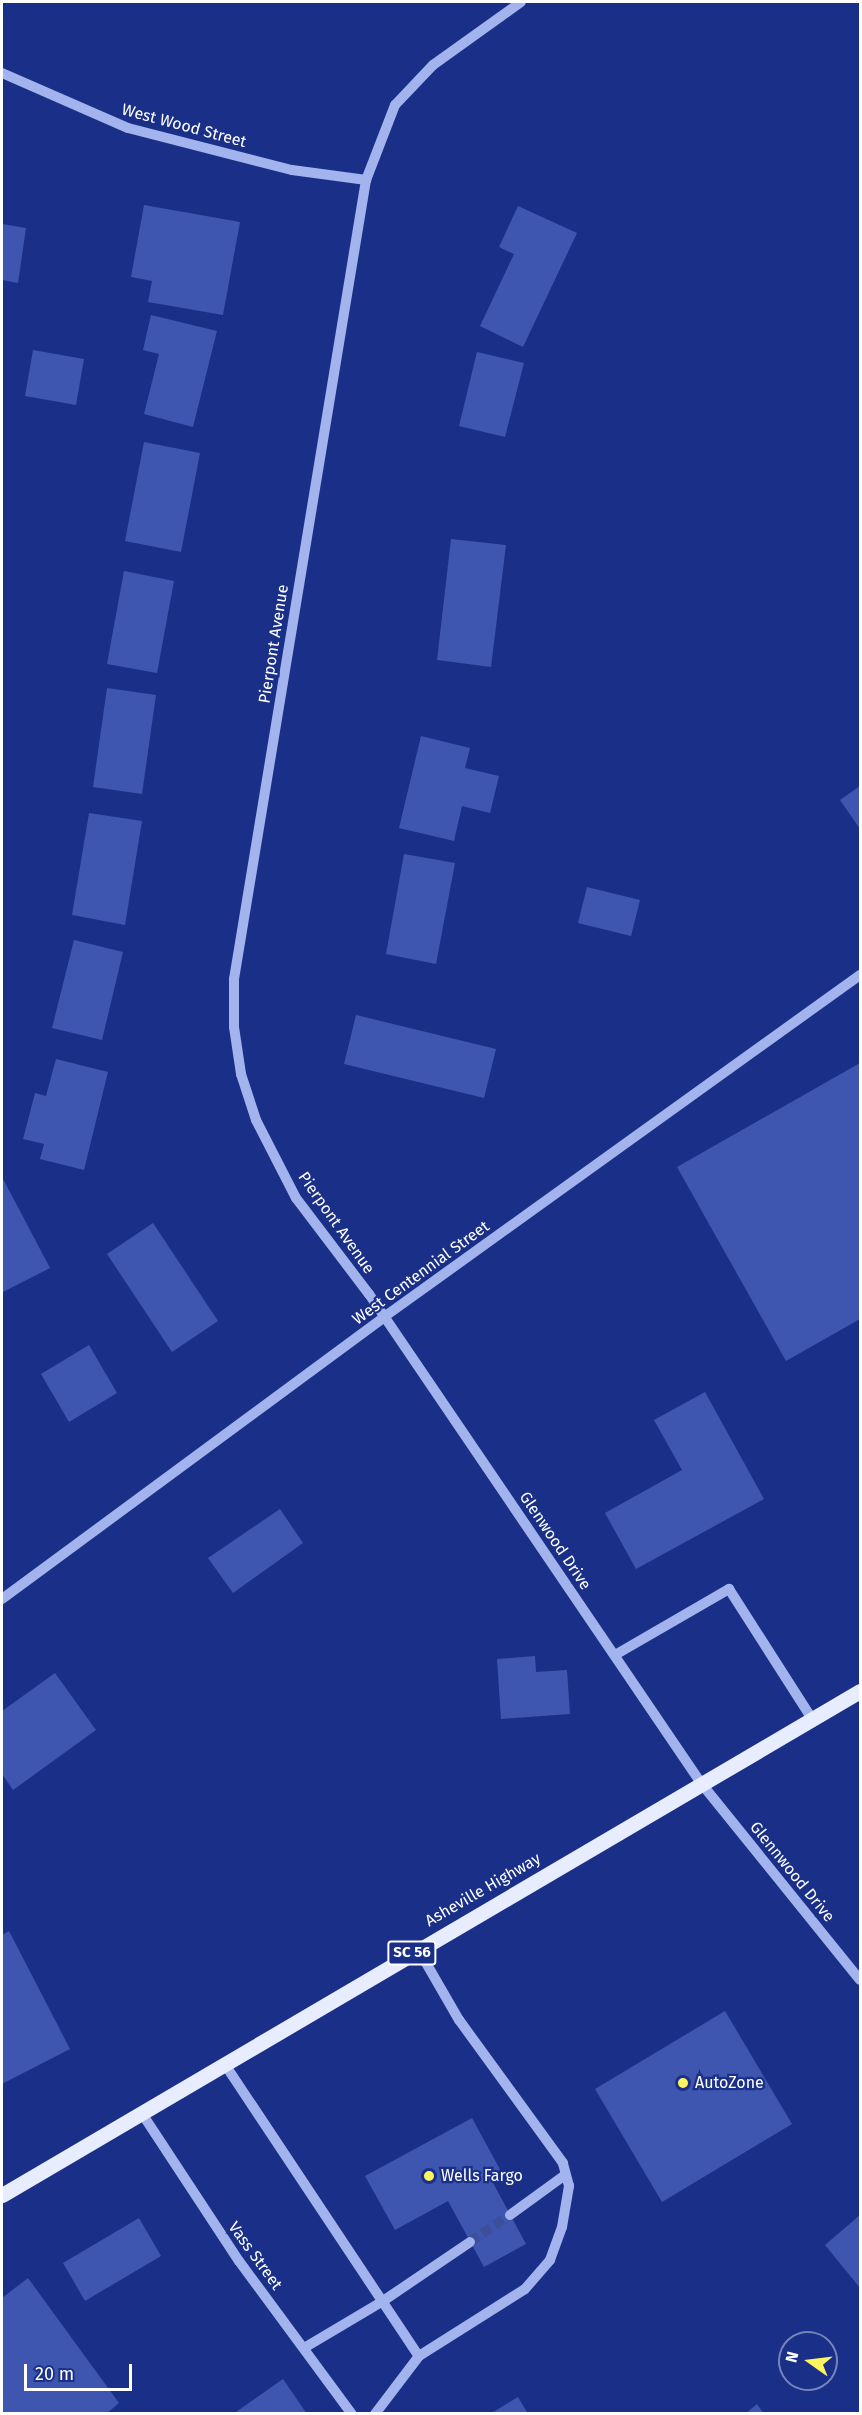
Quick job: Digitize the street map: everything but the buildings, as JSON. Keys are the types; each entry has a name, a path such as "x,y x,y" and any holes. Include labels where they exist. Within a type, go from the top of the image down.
{"main road":[{"name":"Asheville Highway","path":"2,2195 861,1691"}],"street":[{"name":"Pierpont Avenue","path":"384,1317 296,1198 256,1120 241,1074 234,1027 234,979 366,180 395,105 433,65 521,2"},
{"name":"West Wood Street","path":"2,73 128,128 292,170 366,180"},
{"name":"West Centennial Street","path":"2,1599 384,1317 861,975"},
{"name":"Glenwood Drive","path":"384,1317 701,1783"},
{"path":"615,1655 729,1588 812,1719"},
{"name":"Glennwood Drive","path":"701,1783 861,1980"},
{"path":"375,2414 420,2356 525,2289 550,2260 562,2227 568,2186 562,2163 459,2020 418,1949"},
{"path":"224,2063 420,2356"},
{"name":"Vass Street","path":"141,2112 204,2210 352,2414"},
{"path":"510,2214 565,2175"},
{"path":"304,2348 383,2301 470,2242"}],"tunnel":[{"path":"470,2242 510,2215"}],"place":[{"name":"AutoZone","path":"683,2083"},
{"name":"Wells Fargo","path":"429,2176"}]}
